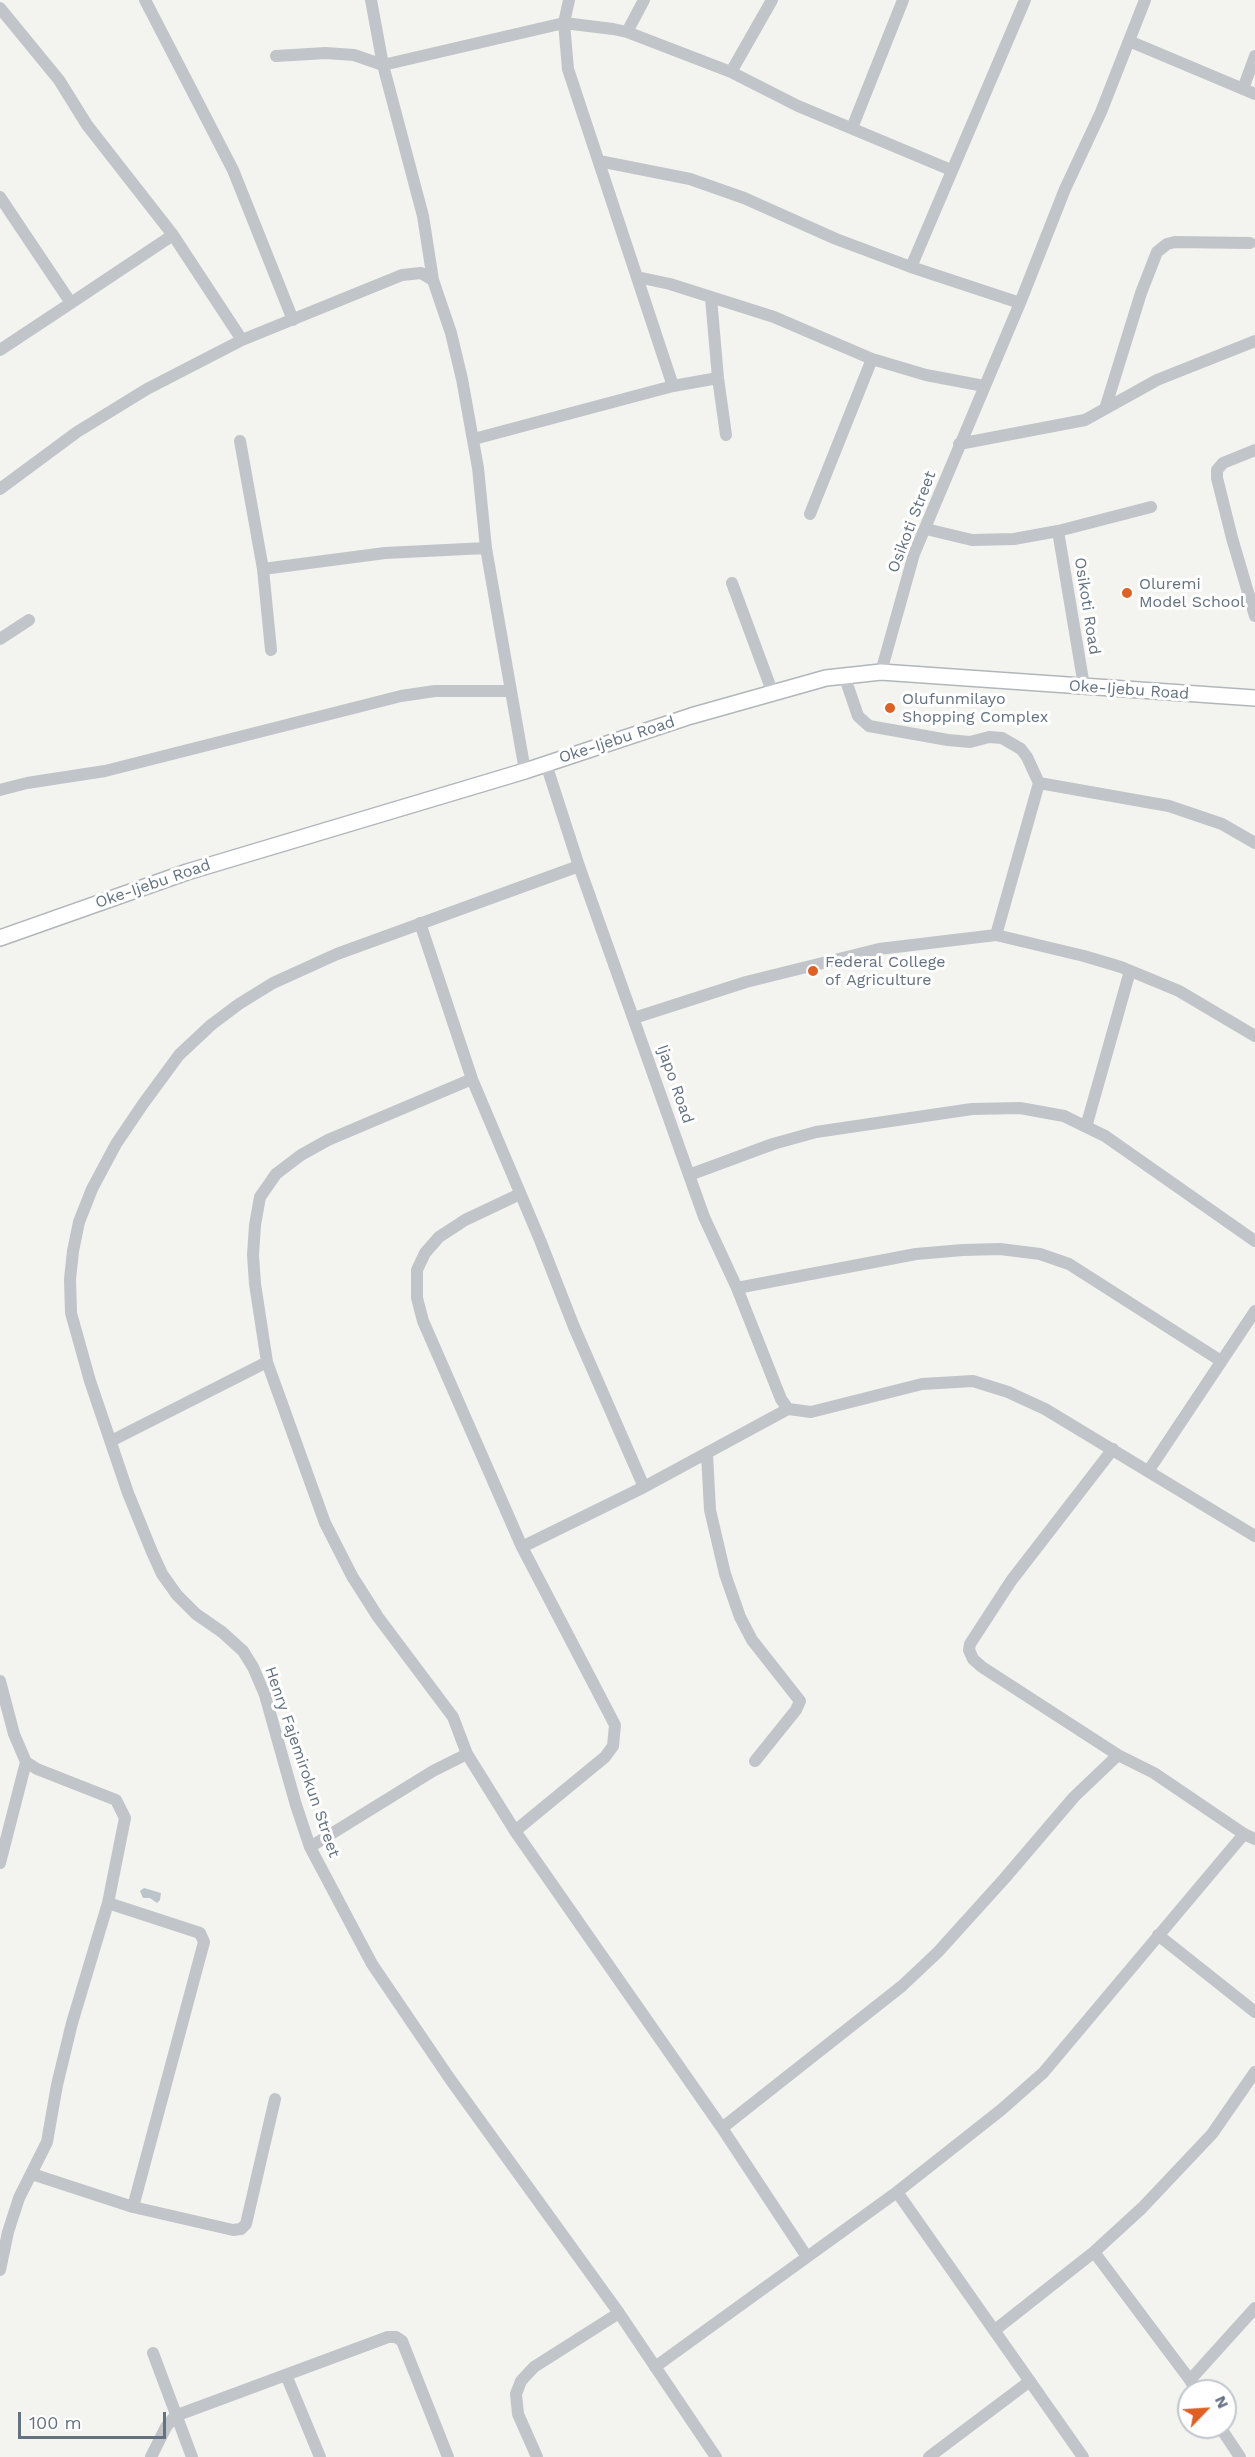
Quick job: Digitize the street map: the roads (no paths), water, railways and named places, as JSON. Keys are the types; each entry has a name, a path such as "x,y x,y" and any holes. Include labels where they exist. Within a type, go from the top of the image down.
{"main road":[{"name":"Oke-Ijebu Road","path":"0,938 187,872 525,771 772,691 844,675 881,672 1255,698"}],"street":[{"path":"146,0 233,170 293,321"},
{"path":"370,0 383,65 423,216 433,280 451,333 474,439 486,548 525,771"},
{"path":"569,0 564,23 568,69 673,386"},
{"path":"627,32 644,0"},
{"path":"730,72 772,0"},
{"path":"852,128 903,0"},
{"path":"911,267 1025,0"},
{"name":"Osikoti Street","path":"881,672 912,562 1061,199 1101,112 1145,0"},
{"path":"0,8 59,80 87,125 173,235 242,340"},
{"path":"276,56 326,53 354,55 383,65 564,23 627,32 730,72 798,106 951,170"},
{"path":"1129,41 1255,94"},
{"path":"1243,89 1255,56"},
{"path":"599,161 690,179 744,198 836,238 911,267 1020,303"},
{"path":"0,197 71,303"},
{"path":"0,350 173,235"},
{"path":"1105,409 1141,293 1157,252 1167,244 1174,242 1250,243"},
{"path":"0,489 77,432 147,389 242,340 402,275 421,273 433,280"},
{"path":"637,277 670,284 774,317 872,359 926,375 984,386"},
{"path":"711,298 726,435"},
{"path":"960,444 1085,420 1157,380 1255,341"},
{"path":"810,514 872,359"},
{"path":"474,439 673,386 718,378"},
{"path":"240,441 263,569 271,650"},
{"path":"1255,450 1232,458 1217,470 1232,538 1253,599 1255,616"},
{"path":"926,529 972,540 1014,539 1058,531 1151,507"},
{"name":"Osikoti Road","path":"1058,531 1084,686"},
{"path":"263,569 385,553 486,548"},
{"path":"732,583 772,691"},
{"path":"0,639 28,620"},
{"path":"844,675 858,716 869,726 970,742 989,737 1002,738 1022,748 1039,783 996,935"},
{"path":"0,790 27,783 105,771 400,696 435,691 511,692"},
{"name":"Ijapo Road","path":"546,764 579,866 704,1217 737,1288 781,1399 789,1409"},
{"path":"1039,783 1169,806 1222,824 1255,843"},
{"name":"Henry Fajemirokun Street","path":"579,866 337,954 273,983 211,1025 179,1055 116,1144 92,1189 79,1222 70,1279 71,1313 79,1348 128,1493 162,1574 177,1595 196,1614 222,1632 243,1651 253,1667 265,1695 310,1847 372,1964 510,2163 619,2313 716,2457"},
{"path":"420,923 472,1079 574,1327 644,1487"},
{"path":"634,1018 746,982 879,949 996,935 1084,956 1130,971 1179,991 1255,1036"},
{"path":"1086,1127 1130,971"},
{"path":"472,1079 328,1140 300,1155 276,1174 260,1197 254,1235 255,1284 267,1362 325,1523 352,1576 378,1617 453,1717 467,1754 515,1831 722,2128 807,2257"},
{"path":"689,1175 772,1144 816,1131 972,1109 1020,1108 1064,1116 1105,1136 1255,1241"},
{"path":"515,1831 605,1757 613,1746 616,1735 615,1725 522,1547 423,1321 417,1298 417,1270 424,1253 439,1237 465,1220 520,1194"},
{"path":"737,1288 916,1254 991,1249 1040,1254 1069,1264 1221,1361"},
{"path":"1149,1470 1255,1311"},
{"path":"111,1441 267,1362"},
{"path":"522,1547 644,1487 789,1409 811,1412 922,1384 973,1381 1008,1392 1045,1409 1255,1536"},
{"path":"655,2367 897,2192 1001,2110 1043,2073 1158,1935 1250,1836 1154,1773 1118,1755 982,1667 973,1659 969,1650 970,1644 1011,1581 1113,1449"},
{"path":"707,1454 710,1510 725,1574 740,1617 752,1640 800,1701 796,1710 755,1761"},
{"path":"0,1681 14,1734 26,1762 37,1769 116,1800 125,1818 108,1903 72,2023 57,2085 47,2142 19,2198 8,2232 0,2270"},
{"path":"310,1847 433,1771 467,1754"},
{"path":"722,2128 902,1986 938,1952 1074,1797 1118,1755"},
{"path":"0,1863 26,1762"},
{"path":"108,1903 200,1933 204,1942 133,2208"},
{"path":"1158,1935 1255,2012"},
{"path":"995,2330 1094,2252 1184,2166 1212,2134 1255,2072"},
{"path":"32,2174 133,2208 233,2230 241,2229 246,2224 275,2098"},
{"path":"897,2192 1083,2457"},
{"path":"1094,2252 1188,2379"},
{"path":"1199,2379 1255,2308"},
{"path":"537,2457 518,2414 516,2394 521,2380 534,2367 619,2313"},
{"path":"151,2457 166,2427 175,2416 388,2337 396,2337 402,2341 448,2457"},
{"path":"153,2353 192,2457"},
{"path":"286,2375 320,2457"},
{"path":"929,2457 1030,2381"},
{"path":"1228,2439 1240,2457"}],"place":[{"name":"Oluremi Model School","path":"1127,593"},
{"name":"Olufunmilayo Shopping Complex","path":"890,708"},
{"name":"Federal College of Agriculture","path":"813,971"}]}
